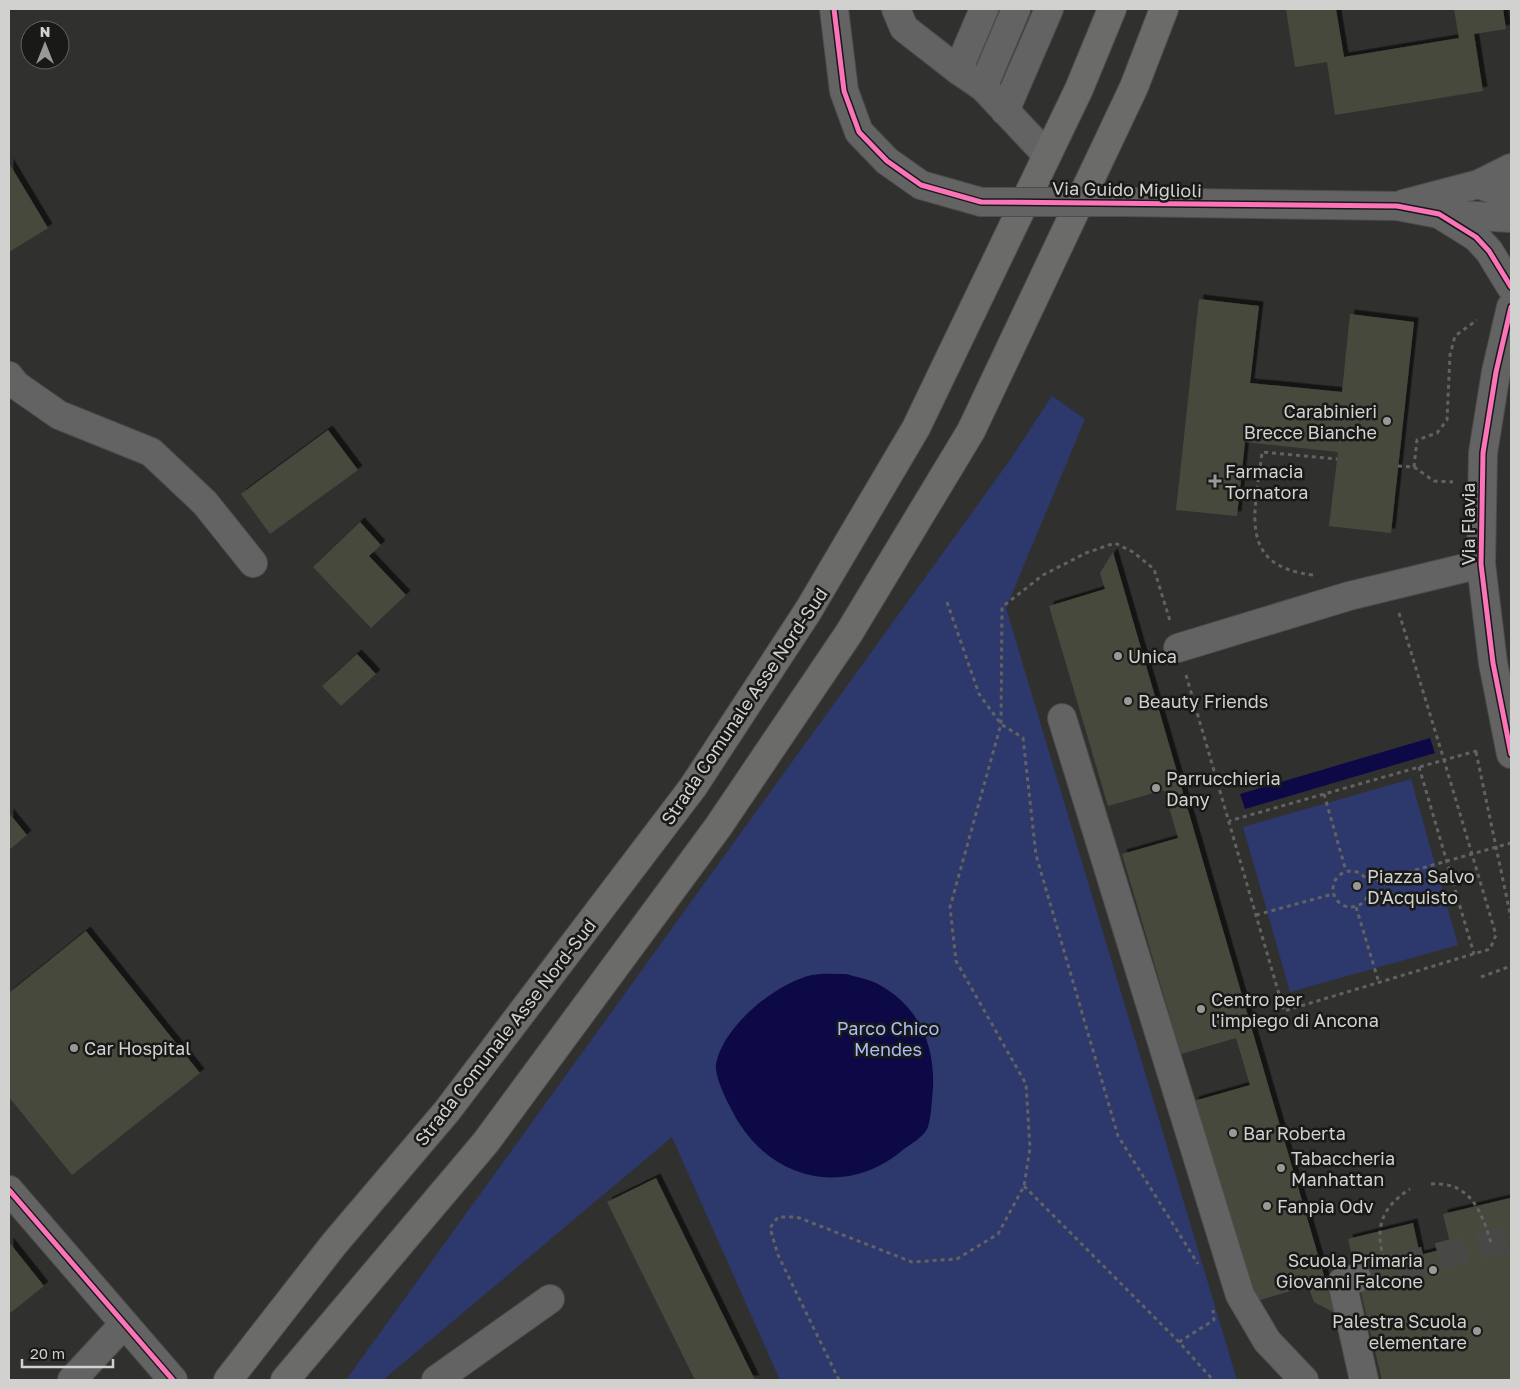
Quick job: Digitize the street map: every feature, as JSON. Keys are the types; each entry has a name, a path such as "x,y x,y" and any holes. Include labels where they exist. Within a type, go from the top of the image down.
{"highway":[{"name":"Strada Comunale Asse Nord-Sud","path":"228,1380 334,1244 447,1111 694,787 808,611 916,428 1078,89 1112,9"},
{"path":"285,1380 486,1142 718,827 849,633 971,431 1134,87 1164,9"}],"street":[{"name":"Via Guido Miglioli","path":"834,9 844,91 859,132 887,161 922,185 981,202 1397,206 1439,214 1511,218"},
{"path":"896,9 904,28 983,87 1046,154"},
{"path":"958,70 984,9"},
{"path":"983,87 1016,9"},
{"path":"1005,111 1049,9"},
{"name":"Via Guido Miglioli","path":"1397,206 1479,184 1511,168"},
{"path":"1479,184 1506,195 1511,200"},
{"name":"Via Guido Miglioli","path":"1439,214 1476,237 1489,251 1511,287"},
{"name":"Via Flavia","path":"1511,307 1496,372 1483,453 1481,564 1493,663 1511,747"},
{"path":"9,376 16,384 59,414 151,452 205,503 253,564"},
{"path":"1178,648 1349,596 1481,564"},
{"path":"1062,718 1240,1295 1267,1341 1304,1380"},
{"path":"9,1190 173,1380"},
{"path":"1357,1278 1342,1282 1364,1380"},
{"path":"436,1380 550,1299"},
{"path":"72,1380 124,1324"}],"path":[{"path":"1414,467 1417,440 1437,433 1447,420 1450,355 1455,336 1482,316"},
{"path":"1314,575 1292,573 1273,563 1259,546 1254,528 1262,452 1337,459"},
{"path":"1398,466 1414,467 1434,481 1452,483 1482,472"},
{"path":"839,1380 778,1255 770,1228 778,1217 797,1217 912,1262 957,1259 998,1234 1024,1186 1030,1148 1026,1084 956,961 950,907 1000,724 1002,607 1043,575 1086,553 1115,543 1133,552 1154,569 1284,1011 1490,949 1496,936 1401,617"},
{"path":"947,602 979,694 1000,724 1024,738 1036,855 1118,1136 1200,1269"},
{"path":"1229,821 1444,760 1476,752 1511,747"},
{"path":"1476,752 1511,918"},
{"path":"1418,767 1474,954"},
{"path":"1324,794 1346,871"},
{"path":"1369,883 1511,843"},
{"path":"1346,871 1355,871 1364,876 1369,883 1369,893 1364,901 1356,906 1346,906 1338,902 1333,894 1333,884 1338,876 1346,871"},
{"path":"1256,915 1333,894"},
{"path":"1356,906 1379,983"},
{"path":"1481,977 1511,966"},
{"path":"1431,1184 1457,1189 1468,1195 1478,1206 1491,1244"},
{"path":"1024,1186 1179,1342 1213,1380"},
{"path":"1387,1270 1382,1255 1380,1231 1383,1214 1390,1203 1410,1189"},
{"path":"1179,1342 1214,1320 1212,1302"}],"green space":[{"name":"Parco Chico Mendes","path":"1052,396 1085,419 1006,608 1237,1380 780,1380 672,1137 383,1380 346,1380 1010,460"},
{"path":"1411,779 1458,945 1290,992 1243,827"}],"shaded area":[{"path":"1430,738 1435,753 1245,809 1240,794"},
{"path":"846,974 867,979 892,993 904,1003 922,1028 931,1057 933,1072 930,1116 927,1129 923,1135 883,1164 861,1173 838,1177 816,1176 794,1170 773,1159 755,1143 739,1123 728,1103 718,1078 716,1064 729,1035 753,1008 768,997 783,987 812,975"}],"building":[{"path":"1286,9 1336,9 1344,57 1459,38 1454,9 1503,9 1506,29 1474,34 1483,91 1335,115 1327,62 1295,67"},
{"path":"9,163 48,228 9,252"},
{"path":"1199,299 1259,306 1250,383 1342,392 1350,314 1414,322 1391,533 1329,526 1338,452 1245,442 1237,516 1176,510"},
{"path":"328,430 358,470 270,534 241,494"},
{"path":"360,522 381,545 369,556 406,595 371,628 313,567"},
{"path":"1113,552 1335,1313 1314,1302 1308,1286 1253,1302 1194,1101 1250,1085 1236,1038 1181,1054 1122,854 1178,838 1164,790 1108,806 1049,606 1105,589 1100,573"},
{"path":"357,654 376,674 341,706 322,686"},
{"path":"9,813 27,835 9,850"},
{"path":"86,931 200,1073 72,1175 9,1097 9,993"},
{"path":"656,1178 755,1380 695,1380 607,1202"},
{"name":"Scuola Primaria Giovanni Falcone","path":"1510,1198 1511,1380 1382,1380 1348,1239 1413,1223 1420,1255 1451,1247 1443,1214"},
{"path":"9,1242 44,1286 9,1314"}],"tunnel":[{"path":"1357,1278 1511,1238"}],"cycle path":[{"path":"834,9 844,91 859,132 887,161 921,185 981,202 1397,206 1439,214 1476,237 1489,251 1511,287"},
{"path":"1511,307 1496,372 1483,453 1481,564 1493,663 1511,754"},
{"path":"9,1190 173,1380"}],"place":[{"name":"Carabinieri Brecce Bianche","path":"1387,421"},
{"name":"Farmacia Tornatora","path":"1215,481"},
{"name":"Unica","path":"1118,656"},
{"name":"Beauty Friends","path":"1128,701"},
{"name":"Parrucchieria Dany","path":"1156,788"},
{"name":"Piazza Salvo D'Acquisto","path":"1357,886"},
{"name":"Centro per l'impiego di Ancona","path":"1201,1009"},
{"name":"Car Hospital","path":"74,1048"},
{"name":"Bar Roberta","path":"1233,1133"},
{"name":"Tabaccheria Manhattan","path":"1281,1168"},
{"name":"Fanpia Odv","path":"1267,1206"},
{"name":"Scuola Primaria Giovanni Falcone","path":"1433,1270"},
{"name":"Palestra Scuola elementare","path":"1477,1331"}]}
